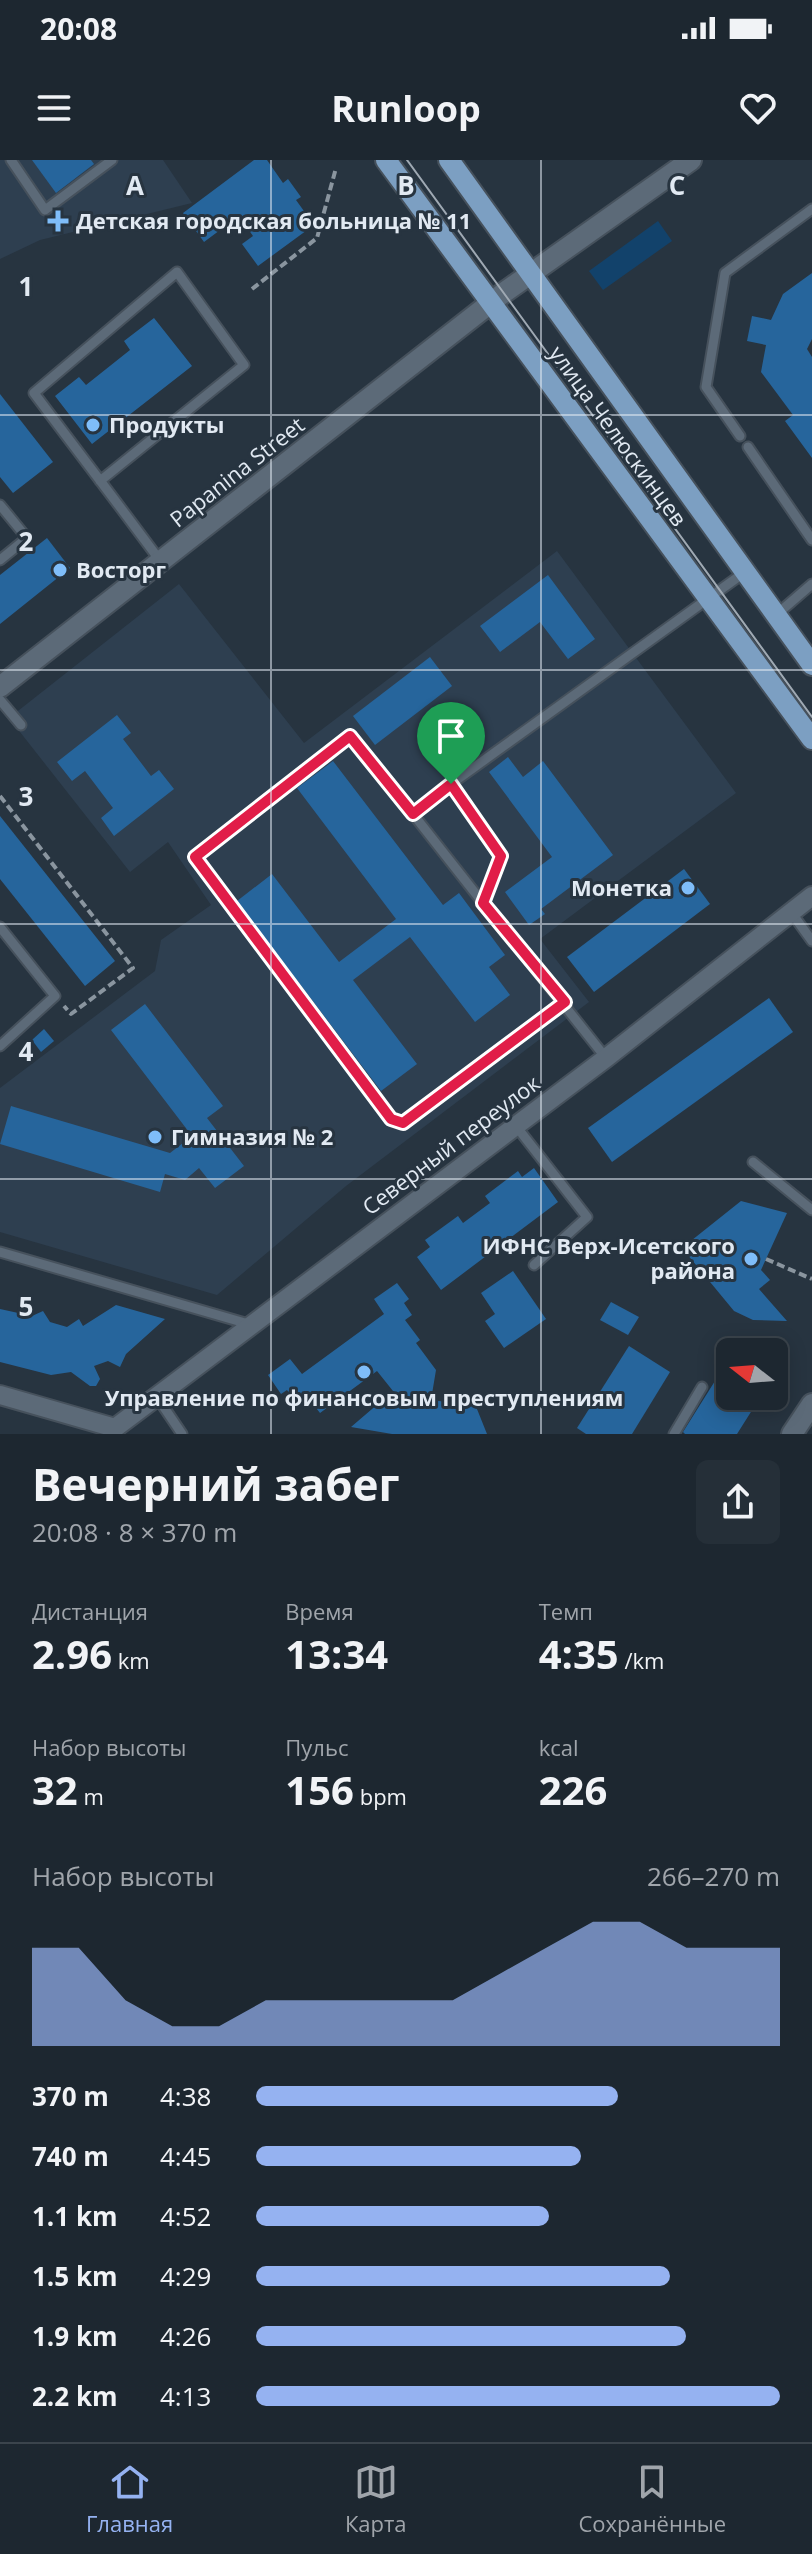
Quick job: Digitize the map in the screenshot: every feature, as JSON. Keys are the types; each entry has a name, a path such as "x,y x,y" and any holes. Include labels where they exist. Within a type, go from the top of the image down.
{"main road":[{"name":"улица Челюскинцев","path":"386,160 497,298 709,600 812,739"},
{"name":"улица Челюскинцев","path":"449,160 812,665"}],"street":[{"name":"Papanina Street","path":"0,687 497,298 691,160"},
{"name":"Северный переулок","path":"78,1425 115,1428 606,1058 812,896"},
{"path":"0,1395 78,1425"},
{"path":"792,1434 812,1404"}],"lane":[{"path":"11,160 45,210 112,160"},
{"path":"740,436 706,387 725,273 812,209"},
{"path":"100,481 244,365 177,272 34,393 100,481 161,562"},
{"path":"748,447 812,540"},
{"path":"0,505 27,538 0,560"},
{"path":"413,814 745,572"},
{"path":"776,615 812,584"},
{"path":"0,700 21,725"},
{"path":"565,1002 403,1123 391,1119 195,857 350,736 565,1002 606,1058"},
{"path":"451,784 501,856 483,903"},
{"path":"791,912 812,941"},
{"path":"0,927 55,996 0,1046"},
{"path":"516,1126 587,1217 534,1265"},
{"path":"753,1162 812,1210"},
{"path":"0,1252 252,1325"},
{"path":"674,1434 702,1387"},
{"path":"157,1397 182,1434"}],"path":[{"path":"252,289 317,238 336,168"},
{"path":"0,796 133,968 71,1014 55,996"},
{"path":"766,1259 812,1279"}],"shaded area":[{"name":"Детская городская больница № 11","path":"0,160 163,160 192,203 40,240 0,259"},
{"path":"658,221 672,241 603,290 589,271"},
{"path":"557,551 736,793 540,939 589,1002 346,1186 217,1295 0,1232 0,1088 155,971 161,940 211,905 168,842 130,872 9,718 179,584 304,743"}],"building":[{"path":"32,160 91,160 94,164 56,193"},
{"path":"254,160 267,160 283,183 288,179 301,197 296,200 314,225 258,266 242,244 253,236 239,216 204,242 183,213"},
{"path":"812,273 812,339 807,349 812,357 812,458 785,421 793,415 761,372 766,345 747,341 752,316 771,320 783,294"},
{"path":"154,318 192,366 92,444 55,396 79,377 86,385 130,350 124,341"},
{"path":"0,394 53,462 13,493 0,477"},
{"path":"47,538 70,568 0,624 0,575"},
{"path":"548,575 595,639 568,659 540,622 500,652 480,626"},
{"path":"430,657 452,686 375,745 353,716"},
{"path":"117,715 131,733 123,739 151,776 159,770 174,789 114,836 101,818 113,808 85,771 72,781 57,762"},
{"path":"508,757 523,777 543,761 613,855 541,909 545,914 529,925 505,892 552,857 489,772"},
{"path":"333,761 443,905 459,893 505,955 489,967 510,995 475,1022 410,937 353,980 417,1064 381,1091 237,901 272,874 339,962 396,919 297,788"},
{"path":"0,816 115,961 85,986 0,879"},
{"path":"684,869 710,904 594,992 567,957"},
{"path":"769,998 793,1032 612,1162 588,1128"},
{"path":"145,1004 223,1106 207,1118 244,1166 215,1188 199,1168 185,1180 165,1174 160,1192 0,1144 11,1106 170,1153 192,1136 111,1030"},
{"path":"44,1029 54,1041 41,1052 32,1040"},
{"path":"534,1168 558,1202 441,1290 417,1257 430,1247 425,1240 458,1216 463,1223 490,1203 485,1196 518,1171 522,1177"},
{"path":"741,1201 787,1213 761,1270 770,1280 759,1289 787,1321 753,1320 734,1311 682,1248"},
{"path":"513,1271 546,1319 504,1348 485,1321 495,1314 481,1293"},
{"path":"397,1283 409,1299 404,1303 412,1315 405,1320 420,1340 416,1343 436,1370 431,1400 463,1404 473,1399 487,1434 392,1434 351,1427 393,1391 377,1371 320,1413 306,1395 296,1402 287,1390 281,1394 268,1375 290,1359 302,1374 384,1314 374,1299"},
{"path":"611,1302 639,1317 628,1335 600,1320"},
{"path":"116,1305 165,1319 126,1354 120,1367 108,1361 94,1366 100,1379 96,1386 90,1386 71,1372 51,1375 0,1362 0,1309 32,1316 43,1311 50,1322 67,1327 79,1319 83,1326"},
{"path":"629,1346 670,1372 632,1434 586,1434 577,1428"},
{"path":"716,1379 716,1410 752,1410 737,1434 683,1432"}],"tram line":[{"path":"407,160 812,717"}],"place":[{"name":"Детская городская больница № 11","path":"58,221"},
{"name":"Продукты","path":"93,425"},
{"name":"Восторг","path":"60,570"},
{"name":"Монетка","path":"688,888"},
{"name":"Гимназия № 2","path":"155,1137"},
{"name":"ИФНС Верх-Исетского района","path":"751,1259"},
{"name":"Управление по финансовым преступлениям","path":"364,1372"}],"route":[{"path":"350,736 413,814 451,784 501,856 483,903 565,1002 403,1123 391,1119 195,857 350,736"}]}
